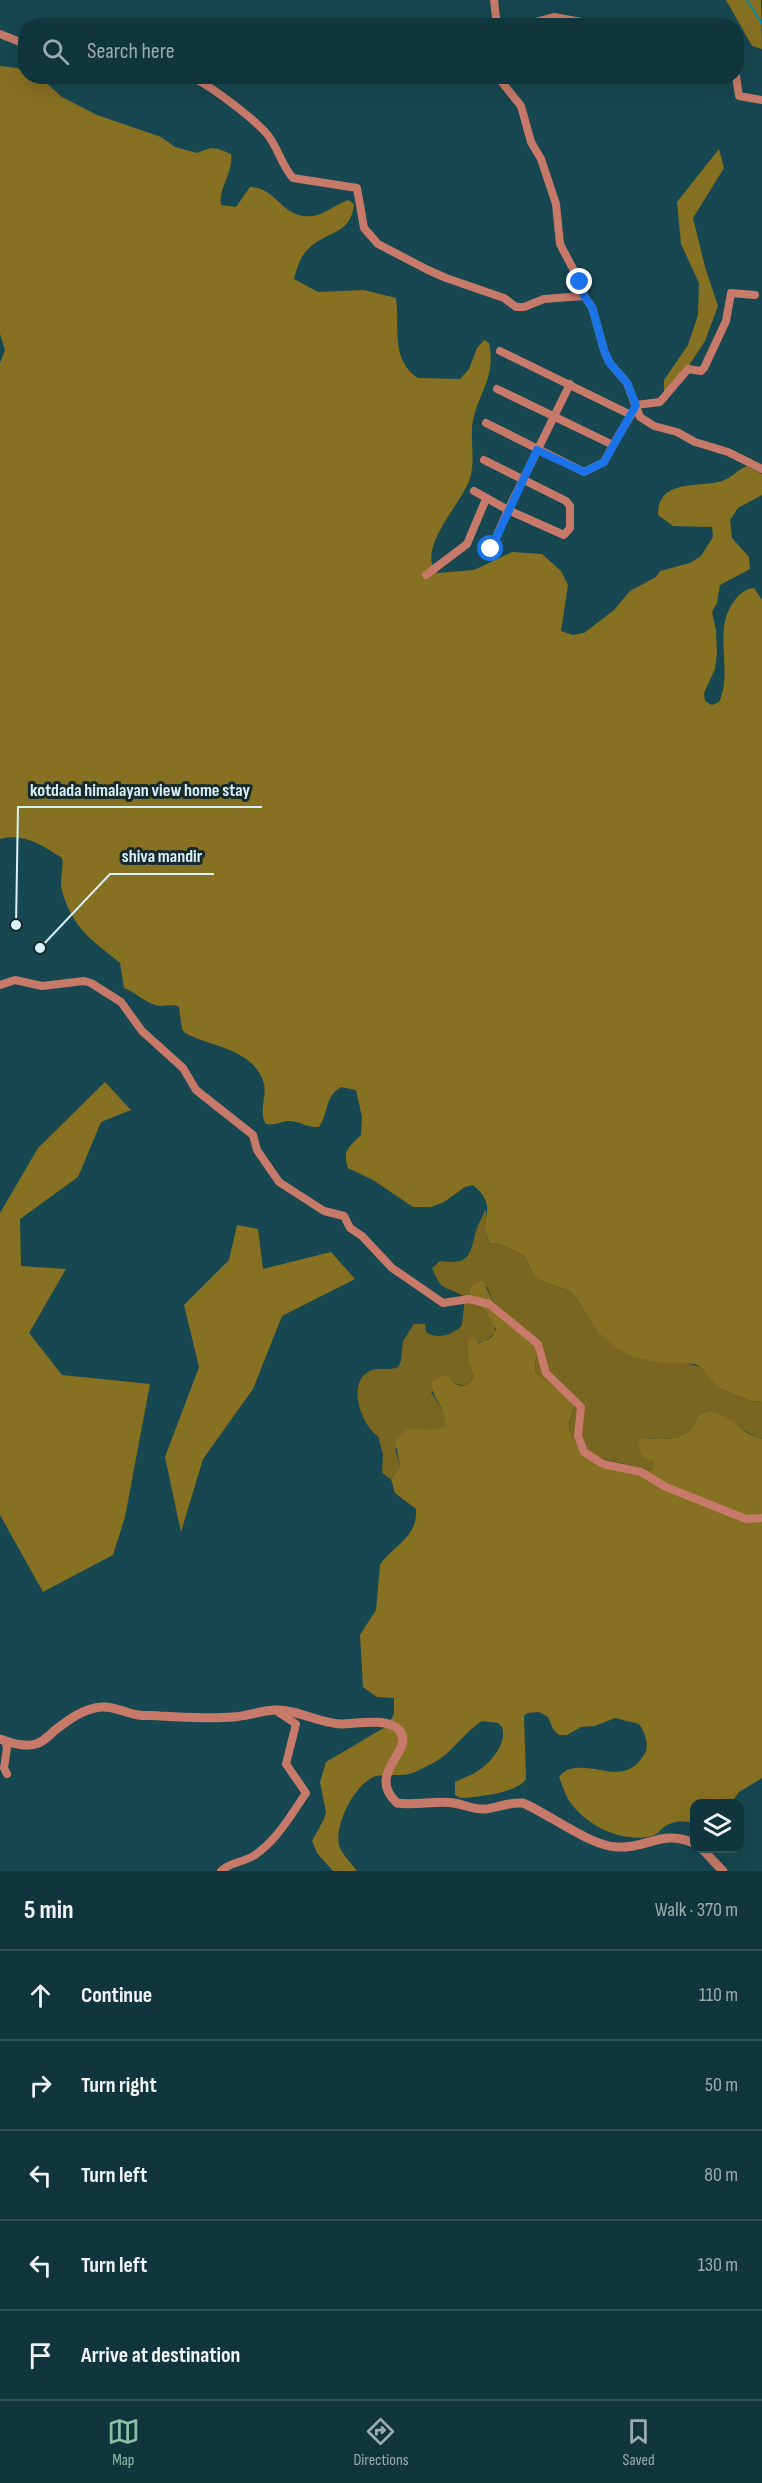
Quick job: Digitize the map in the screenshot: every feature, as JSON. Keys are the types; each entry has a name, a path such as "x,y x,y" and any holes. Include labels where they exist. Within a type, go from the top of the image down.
{"street":[{"path":"494,0 496,18"},
{"path":"0,33 18,41"},
{"path":"200,84 233,105 268,135 284,169 292,178 357,188 364,228 378,244 446,278 504,298 516,307 524,307 544,299 584,296"},
{"path":"503,84 521,106 531,142 541,159 556,204 560,244 580,282 584,296 592,307 606,356 627,383 640,417 654,426 677,432 695,442 728,452 762,470"},
{"path":"737,84 739,96 762,100"},
{"path":"636,405 660,402 688,369 701,371 726,321 731,293 755,295"},
{"path":"500,351 632,415"},
{"path":"491,549 507,510 570,384"},
{"path":"497,389 614,445"},
{"path":"486,423 584,472 604,462 636,405"},
{"path":"474,491 507,510 564,535 570,528 570,506 566,501 483,460"},
{"path":"426,575 467,544 486,499"},
{"path":"0,985 15,980 42,986 84,981 121,1002 142,1031 183,1068 196,1090 253,1135 257,1149 279,1182 324,1211 344,1216 350,1227 362,1236 392,1268 443,1303 470,1299 489,1305 538,1344 546,1373 581,1407 578,1436 584,1452 603,1464 641,1472 666,1487 746,1519 762,1518"},
{"path":"2,1740 26,1745 40,1743 65,1722 87,1710 100,1707 120,1709 136,1714 178,1717 232,1717 275,1710 339,1724 378,1723 393,1726 399,1731 402,1744 385,1778 386,1790 397,1803 408,1805 433,1802 454,1803 484,1809 513,1802 523,1803 588,1837 615,1847 629,1847 661,1838 674,1838 690,1843"},
{"path":"221,1871 225,1867 253,1857 269,1844 306,1792 286,1764 296,1724 275,1710"},
{"path":"2,1740 7,1748 4,1768 8,1774"},
{"path":"706,1853 723,1871"}],"shaded area":[{"path":"726,0 761,0 762,49 752,46 744,32 744,18 736,18"},
{"path":"0,66 18,68 18,84 47,84 62,97 97,115 161,137 175,147 197,153 214,148 231,154 221,205 236,207 250,187 267,192 287,209 302,216 318,215 348,200 354,204 352,214 343,228 315,243 305,252 294,279 318,292 364,290 396,298 400,352 409,371 418,378 460,379 469,369 477,348 484,340 489,343 491,356 488,377 472,427 473,459 470,478 436,539 432,551 432,563 437,573 474,570 512,552 542,554 561,571 568,585 561,631 573,635 584,633 614,610 630,591 656,577 660,571 690,563 701,556 713,537 712,527 673,526 658,515 660,503 665,495 681,487 722,481 747,466 762,474 762,495 738,508 730,520 732,538 749,557 750,569 720,585 717,603 712,612 716,630 715,669 704,693 705,701 712,705 719,702 724,676 724,624 735,600 741,593 754,588 762,600 762,1402 751,1401 718,1388 701,1367 695,1364 656,1362 631,1356 614,1346 596,1330 574,1295 567,1290 543,1282 534,1275 523,1255 500,1244 490,1243 485,1228 486,1201 473,1185 465,1187 444,1202 431,1207 413,1207 373,1180 348,1168 346,1153 361,1135 362,1117 356,1090 341,1087 336,1091 329,1100 319,1127 290,1121 266,1124 263,1115 264,1084 252,1063 231,1051 185,1033 182,1029 179,1007 155,1005 124,988 120,963 85,933 72,915 61,887 62,858 33,841 17,837 0,839 0,363 5,350 0,334"},
{"path":"719,149 724,168 693,218 705,267 718,306 705,341 682,376 664,393 664,380 688,345 698,315 699,283 681,244 677,202"},
{"path":"105,1082 131,1110 101,1122 78,1177 20,1219 21,1266 66,1269 29,1333 62,1375 150,1384 125,1517 113,1555 43,1592 0,1515 0,1213 38,1148"},
{"path":"486,1209 486,1237 490,1243 500,1244 523,1255 530,1268 543,1282 567,1290 574,1295 596,1330 680,1362 702,1367 718,1388 751,1401 762,1402 762,1439 709,1410 697,1416 689,1430 677,1437 644,1438 647,1457 654,1461 653,1469 649,1470 593,1455 575,1443 570,1435 570,1423 576,1403 541,1379 535,1372 537,1345 497,1310 487,1287 469,1288 472,1301 494,1323 495,1333 484,1342 467,1342 468,1361 474,1377 467,1386 452,1383 431,1392 446,1416 444,1427 440,1430 426,1430 395,1449 400,1466 391,1479 382,1473 383,1455 378,1436 366,1423 362,1414 358,1394 359,1384 363,1376 370,1371 398,1367 401,1361 403,1341 414,1324 425,1324 426,1332 435,1336 450,1334 462,1325 465,1297 442,1285 432,1268 440,1261 456,1262 468,1255"},
{"path":"237,1225 258,1229 263,1269 331,1252 355,1279 282,1316 253,1389 203,1459 181,1532 165,1457 199,1367 184,1305 229,1260"},
{"path":"483,1281 497,1310 537,1345 535,1372 548,1383 574,1395 575,1403 569,1426 578,1446 588,1453 613,1462 653,1469 654,1461 642,1456 638,1444 644,1438 669,1439 683,1434 694,1424 697,1416 709,1410 728,1418 747,1433 762,1439 762,1778 739,1792 734,1799 690,1799 690,1823 674,1822 652,1836 641,1838 619,1835 599,1827 580,1814 568,1800 559,1777 570,1769 590,1768 619,1772 636,1765 647,1747 645,1735 639,1724 615,1718 595,1726 581,1727 567,1735 559,1735 553,1729 548,1717 539,1712 527,1713 524,1716 526,1779 506,1791 461,1798 455,1795 455,1782 485,1766 502,1741 502,1727 498,1723 482,1721 446,1754 432,1763 412,1773 376,1776 361,1786 348,1805 338,1836 340,1848 357,1871 333,1871 317,1853 312,1841 326,1812 320,1782 326,1762 387,1726 394,1714 394,1698 377,1697 363,1687 360,1635 376,1610 380,1565 409,1534 416,1519 416,1509 395,1493 391,1479 400,1466 395,1440 407,1429 436,1430 444,1427 444,1414 434,1394 432,1381 446,1375 455,1384 467,1386 474,1377 468,1361 467,1342 473,1338 479,1343 485,1341 496,1329 486,1312 472,1301 469,1288"}],"waterway":[{"path":"747,0 762,24"}],"place":[{"name":"kotdada himalayan view home stay","path":"16,925"},
{"name":"shiva mandir","path":"40,948"}],"route":[{"path":"491,549 507,510 537,450 584,472 604,462 636,405 627,383 609,362 596,327 592,307 584,296 580,282"}]}
